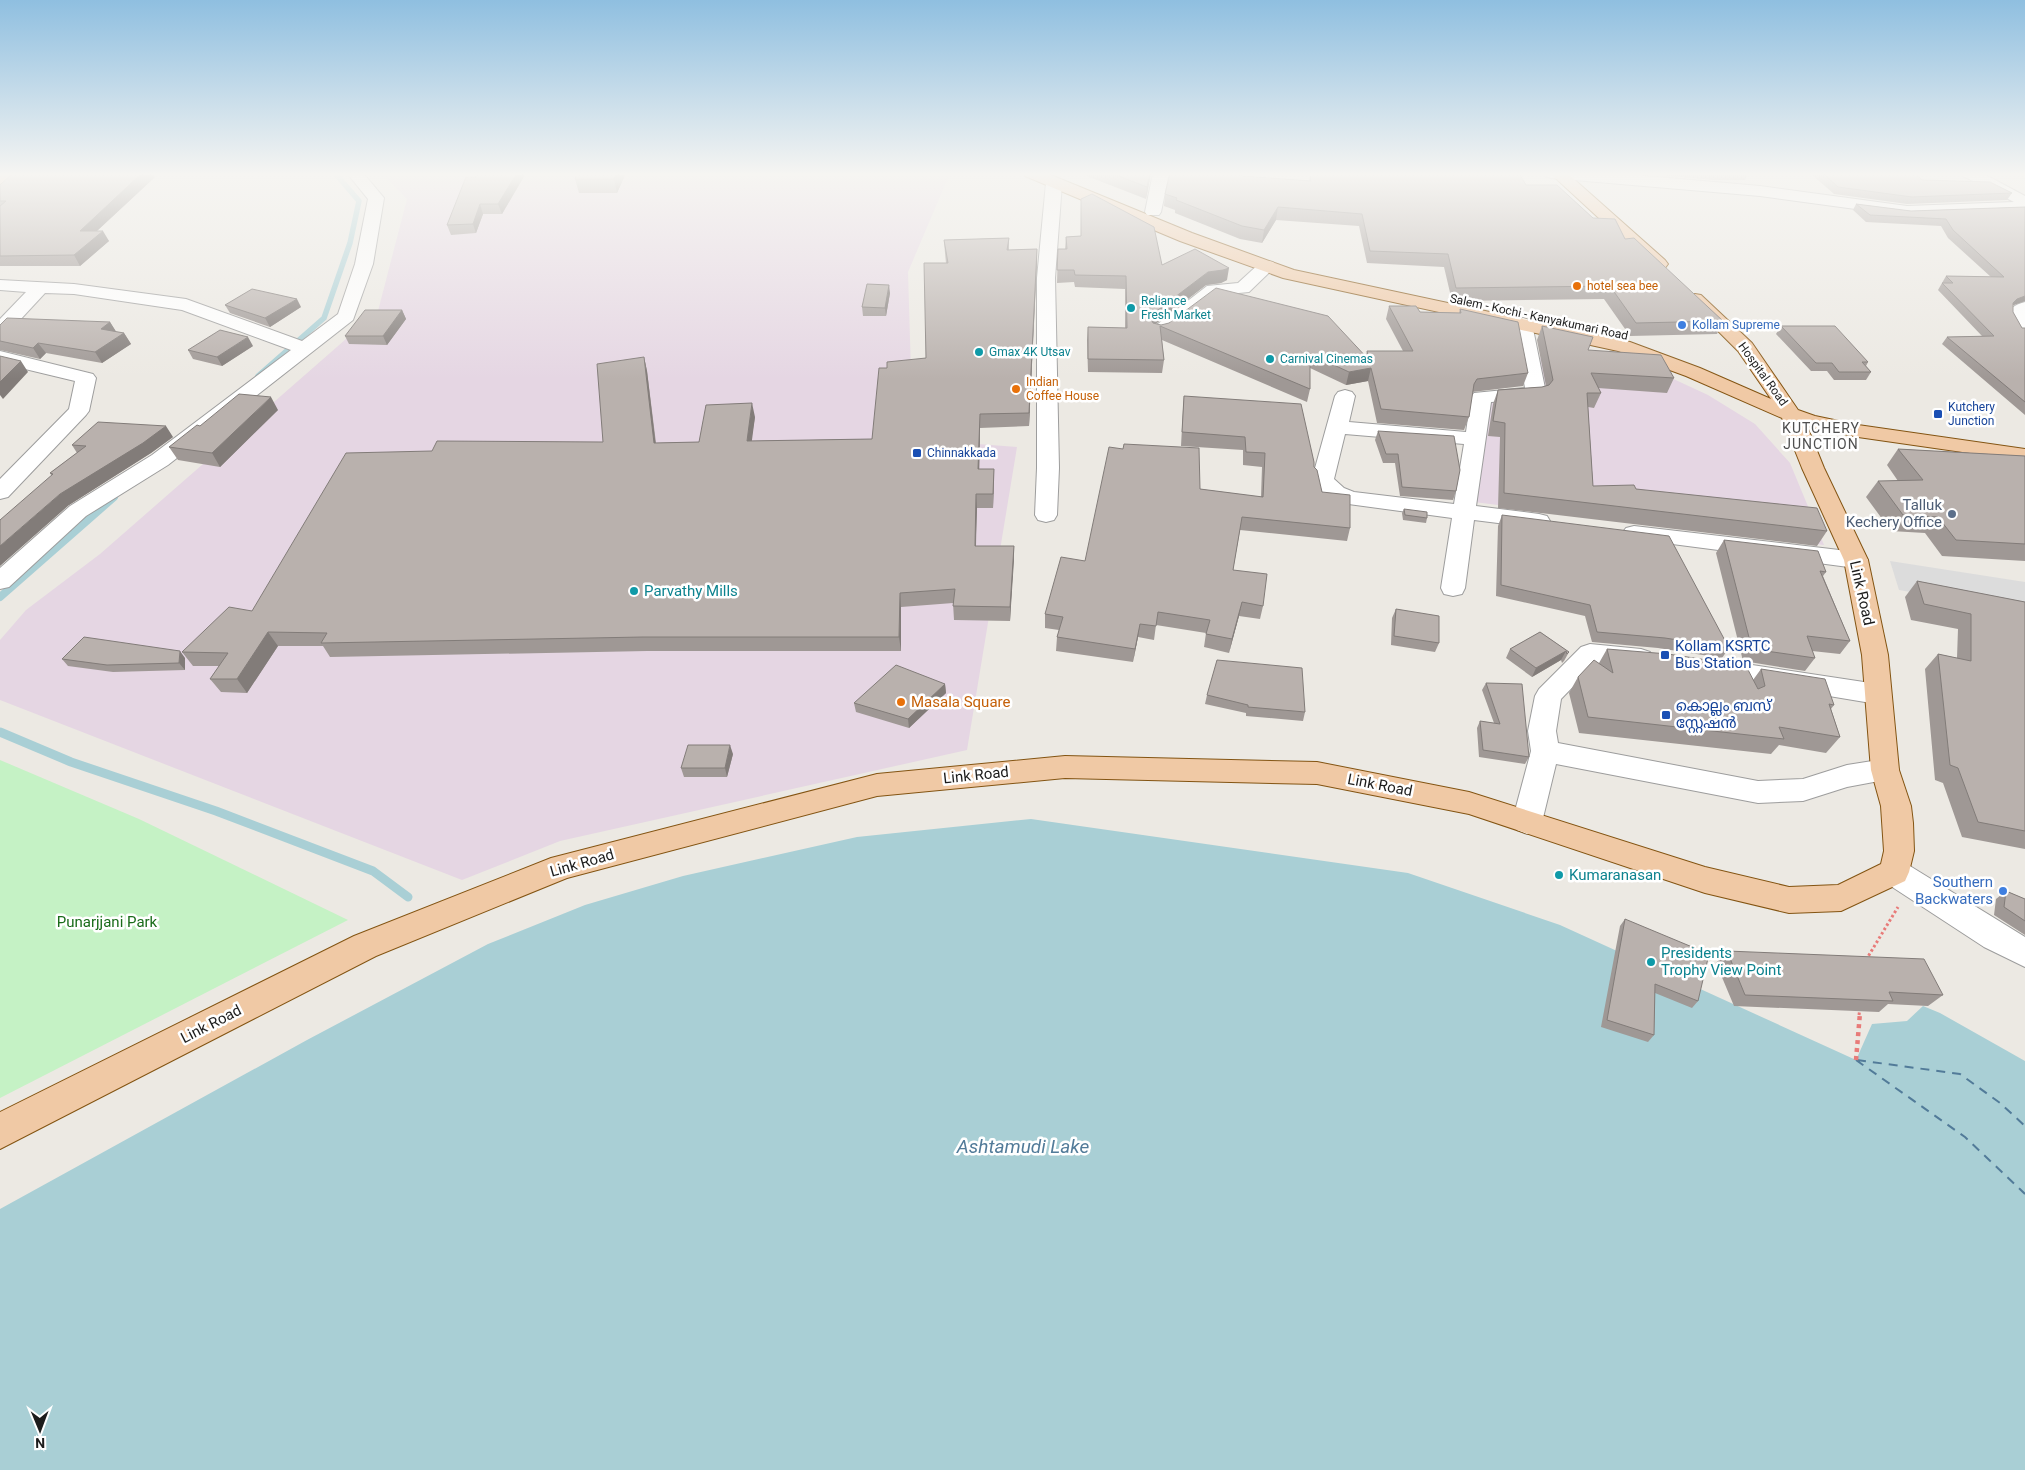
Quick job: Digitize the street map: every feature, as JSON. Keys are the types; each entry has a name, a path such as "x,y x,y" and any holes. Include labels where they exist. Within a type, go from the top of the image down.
{"main road":[{"name":"Salem - Kochi - Kanyakumari Road","path":"1199,242 1267,266 1332,285 1623,346 1693,372 1771,407 1795,406"},
{"name":"Salem - Kochi - Kanyakumari Road","path":"1229,242 1318,271 1465,300 1645,340 1775,389 1810,421 1903,438 2025,455"},
{"name":"Hospital Road","path":"1633,242 1745,346 1775,389"},
{"path":"1693,372 1761,416 1809,458 1821,448 1839,440 1903,438"},
{"name":"Link Road","path":"1795,406 1809,458 1856,560 1875,655 1885,770"},
{"path":"1833,408 1881,419 2025,439"},
{"name":"Link Road","path":"0,1131 365,946 562,866 877,785 1064,767 1317,773 1469,802 1706,880 1789,900 1841,898 1894,872"},
{"path":"1885,770 1896,806 1898,823 1899,851 1894,872"}],"street":[{"path":"0,581 78,511 160,460 346,316 364,264 368,242"},
{"path":"1046,515 1048,468 1046,278 1050,242"},
{"path":"1159,330 1212,290 1243,288 1267,266"},
{"path":"0,284 74,289 186,305 305,349"},
{"path":"0,330 41,287"},
{"path":"2025,308 2018,312 2018,319 2025,330"},
{"path":"1453,588 1481,397 1536,393 1523,324"},
{"path":"0,357 86,378 79,411 0,492"},
{"path":"1345,396 1323,479 1328,487 1342,496 1561,524"},
{"path":"1336,427 1476,439"},
{"path":"1610,530 1856,560"},
{"path":"1527,822 1546,751 1542,730 1548,696 1590,653 1677,662 1877,694"},
{"path":"1546,751 1758,792 1803,790 1847,776 1885,770"},
{"path":"1894,872 1995,937 2025,953"}],"path":[{"path":"1864,963 1898,907 1894,872"},
{"path":"1856,1060 1861,1002"}],"shaded area":[{"name":"Parvathy Mills","path":"396,242 921,242 908,272 913,439 1017,447 967,750 560,841 462,880 0,700 0,640 26,610 100,554 378,311"},
{"path":"1538,358 1654,366 1667,376 1708,395 1755,424 1790,463 1824,545 1474,502 1491,402 1546,394"},
{"path":"1890,561 2025,582 2025,612 1899,590"}],"green space":[{"name":"Punarjjani Park","path":"0,760 139,819 348,920 0,1098"}],"water":[{"name":"Ashtamudi Lake","path":"1031,819 1408,873 1560,925 1856,1060 1872,1024 1907,1021 1923,1006 1940,1013 2025,1061 2025,1470 0,1470 0,1209 307,1040 488,944 585,905 683,876 857,837"}],"building":[{"path":"0,242 90,242 74,255 0,256"},
{"path":"944,242 1008,242 1007,250 1037,249 1029,413 980,414 978,469 994,469 993,494 976,494 975,546 1014,546 1010,607 953,606 955,589 900,593 899,637 643,637 321,643 327,633 268,632 237,679 210,679 228,653 182,652 229,607 252,611 346,453 432,451 437,441 603,442 597,364 644,357 654,443 699,442 706,405 752,403 747,441 872,439 879,368 887,368 887,362 926,358 924,263 948,263"},
{"path":"1066,242 1157,242 1162,265 1195,249 1229,268 1208,272 1150,316 1153,323 1161,325 1169,323 1216,288 1328,316 1369,360 1367,351 1413,351 1389,306 1416,306 1420,312 1461,313 1460,309 1518,322 1528,373 1477,379 1474,384 1469,417 1381,409 1371,368 1349,372 1310,354 1310,389 1160,326 1164,360 1088,359 1088,327 1127,328 1126,276 1075,275 1074,270 1057,270 1058,249 1067,249"},
{"path":"1368,242 1638,242 1723,321 1636,323 1610,286 1456,288 1448,254 1370,251"},
{"path":"1966,242 2025,242 2025,296 2013,303 2013,312 2022,328 2025,328 2025,402 1947,337 1994,336 1942,283 1953,283 1946,276 2004,277"},
{"path":"867,284 889,285 885,308 862,307"},
{"path":"252,289 297,299 265,318 225,305"},
{"path":"365,310 402,310 383,336 345,336"},
{"path":"7,318 110,322 101,329 124,333 95,352 38,343 33,348 0,341 0,325"},
{"path":"1542,326 1593,337 1588,350 1661,355 1674,378 1591,373 1601,393 1587,393 1593,486 1634,485 1636,489 1817,508 1827,531 1504,493 1505,423 1493,421 1498,390 1542,387 1549,385 1553,380"},
{"path":"1781,326 1835,326 1868,362 1862,362 1871,372 1839,372 1832,363 1816,363"},
{"path":"220,330 248,337 217,357 188,350"},
{"path":"0,356 21,361 0,382"},
{"path":"239,394 271,397 212,453 169,447 197,425 200,426"},
{"path":"1184,396 1301,404 1314,467 1317,470 1322,492 1350,495 1350,528 1242,517 1233,570 1267,574 1263,606 1242,602 1232,639 1206,634 1210,620 1158,612 1156,626 1140,624 1135,649 1057,637 1063,617 1045,614 1061,557 1085,561 1109,447 1123,449 1124,444 1199,448 1200,489 1263,497 1265,453 1246,452 1245,437 1182,432"},
{"path":"98,422 166,426 143,443 60,494 0,546 0,520 53,474 50,473 86,446 72,445"},
{"path":"1378,431 1454,436 1460,470 1456,491 1402,487 1398,454 1386,454"},
{"name":"Talluk Kechery Office","path":"1898,449 2025,456 2025,544 1956,540 1938,517 1903,515 1878,481 1923,480"},
{"path":"1404,509 1427,512 1427,518 1405,515"},
{"path":"1502,515 1669,536 1729,648 1665,638 1597,632 1590,605 1501,585"},
{"path":"1724,540 1818,551 1826,572 1820,571 1850,641 1807,636 1815,658 1752,649"},
{"path":"1917,581 2025,602 2025,831 1978,822 1958,768 1950,765 1938,654 1971,661 1971,614 1924,604"},
{"path":"1396,609 1439,616 1439,643 1394,636"},
{"path":"1540,632 1569,652 1567,654 1566,651 1536,668 1510,649"},
{"path":"84,637 180,651 179,663 107,665 62,659"},
{"path":"1607,649 1668,654 1746,666 1758,689 1765,686 1761,669 1825,679 1834,705 1829,704 1840,737 1779,727 1784,739 1588,717 1578,677 1594,660 1613,673"},
{"path":"1217,660 1302,668 1305,712 1248,707 1248,705 1207,695"},
{"name":"Masala Square","path":"896,665 945,684 908,719 854,703"},
{"path":"1486,683 1522,684 1529,757 1483,750 1480,721 1500,724"},
{"path":"688,745 730,745 725,768 681,768"},
{"path":"2006,891 2025,899 2025,921 2004,907"},
{"path":"1625,919 1709,954 1698,1001 1655,984 1654,1035 1607,1020"},
{"path":"1727,951 1924,959 1943,995 1889,992 1893,1001 1745,995"}],"waterway":[{"path":"258,376 324,318 350,242"},
{"path":"0,597 114,497"},
{"path":"0,732 71,762 216,811 373,871 408,897"}],"ferry route":[{"path":"1856,1060 1965,1137 2025,1194"},
{"path":"1857,1060 1960,1074 2000,1103 2025,1126"}],"place":[{"name":"hotel sea bee","path":"1577,286"},
{"name":"Reliance Fresh Market","path":"1131,308"},
{"name":"Kollam Supreme","path":"1682,325"},
{"name":"Gmax 4K Utsav","path":"979,352"},
{"name":"Carnival Cinemas","path":"1270,359"},
{"name":"Indian Coffee House","path":"1016,389"},
{"name":"Kutchery Junction","path":"1938,414"},
{"name":"Chinnakkada","path":"917,453"},
{"name":"Talluk Kechery Office","path":"1952,514"},
{"name":"Parvathy Mills","path":"634,591"},
{"name":"Kollam KSRTC Bus Station","path":"1665,655"},
{"name":"Masala Square","path":"901,702"},
{"name":"കൊല്ലം ബസ് സ്റ്റേഷൻ","path":"1666,715"},
{"name":"Kumaranasan","path":"1559,875"},
{"name":"Southern Backwaters","path":"2003,891"},
{"name":"Presidents Trophy View Point","path":"1651,962"}],"district":[{"name":"KUTCHERY JUNCTION","path":"1821,436"}]}
